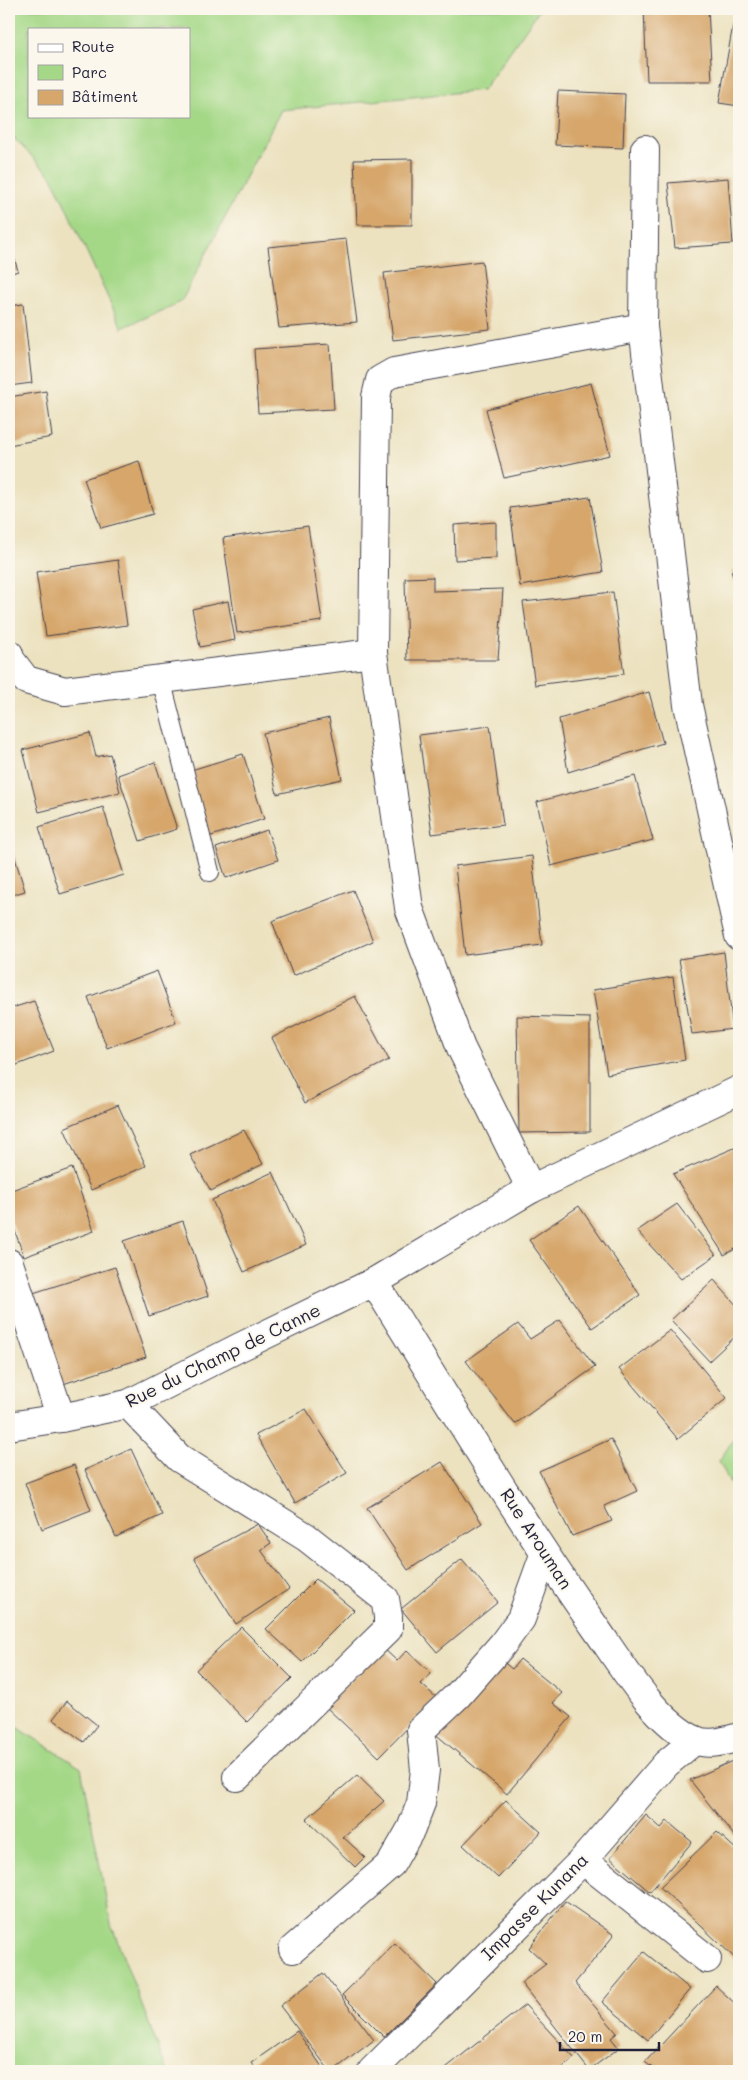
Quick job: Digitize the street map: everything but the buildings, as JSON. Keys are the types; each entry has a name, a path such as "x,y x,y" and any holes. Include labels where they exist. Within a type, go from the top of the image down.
{"street":[{"path":"646,149 643,327 688,706 739,936"},
{"path":"531,1189 461,1048 409,908 373,653 376,397 380,380 394,372 643,327"},
{"path":"9,654 10,659 26,680 65,691 373,653"},
{"name":"Rue du Champ de Canne","path":"9,1426 61,1418 128,1404 374,1282 531,1189 739,1090"},
{"path":"9,1263 61,1418"},
{"name":"Rue Arouman","path":"374,1282 544,1555 648,1701 679,1730 695,1740"},
{"path":"128,1404 180,1458 306,1537 385,1599 388,1629 237,1777"},
{"path":"293,1949 391,1864 410,1829 421,1803 425,1770 422,1730 458,1695 522,1620 544,1555"},
{"path":"695,1740 709,1743 739,1737"},
{"name":"Impasse Kunana","path":"372,2071 583,1860 666,1764 695,1740"},
{"path":"583,1860 707,1959"}],"lane":[{"path":"161,679 210,872"}],"green space":[{"path":"9,9 540,9 483,90 281,110 181,302 122,328 52,177 9,133"},
{"path":"739,1431 739,1501 719,1461"},
{"path":"9,1722 81,1768 111,1924 167,2071 9,2071"}]}
